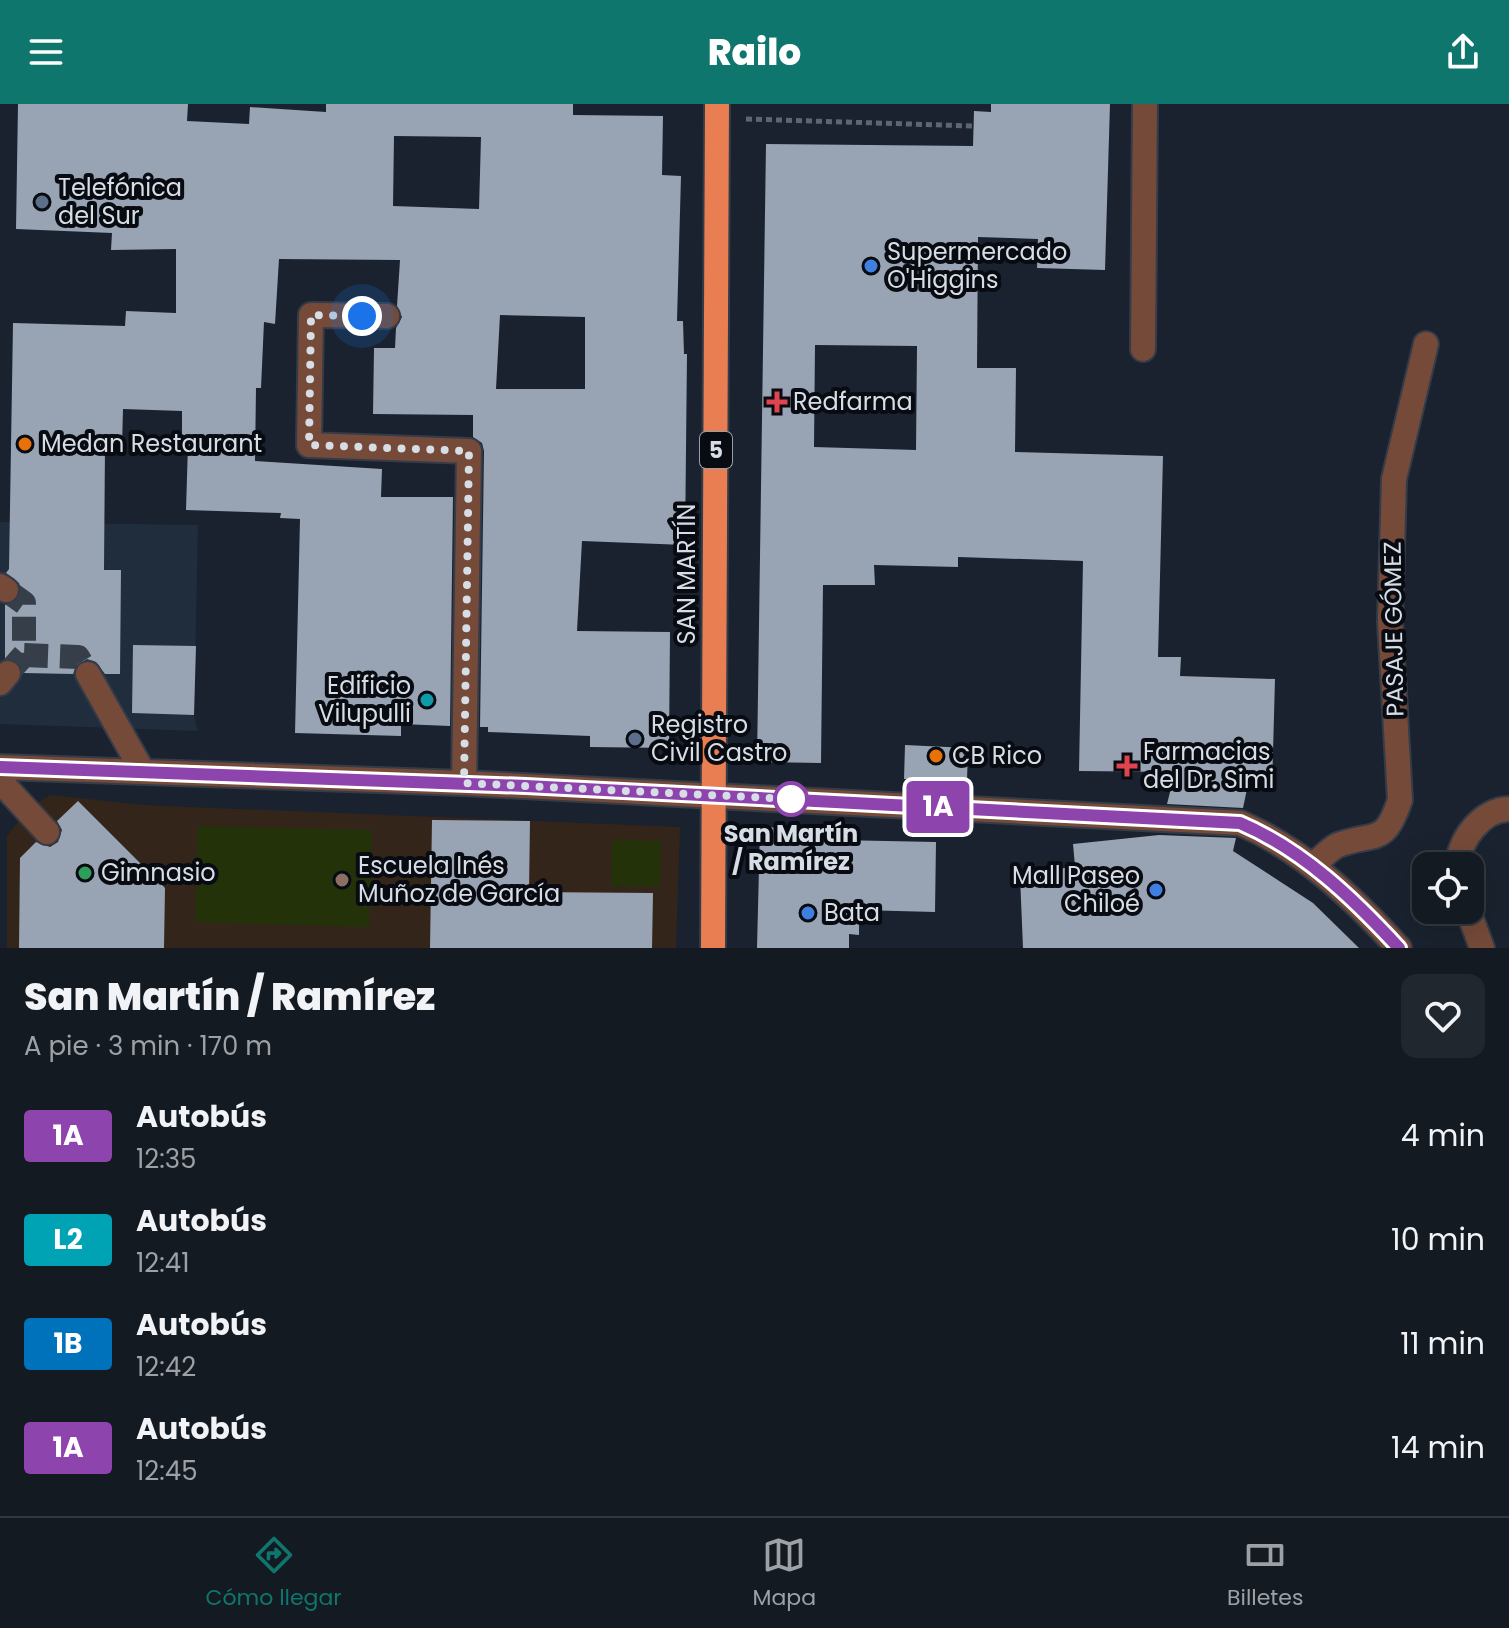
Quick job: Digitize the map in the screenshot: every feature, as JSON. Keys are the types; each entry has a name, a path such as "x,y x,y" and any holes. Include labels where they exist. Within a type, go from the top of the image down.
{"highway":[{"name":"SAN MARTÍN","path":"713,948 717,111"}],"street":[{"path":"1143,349 1145,104"},
{"path":"387,316 311,315 309,445 469,451 464,783"},
{"name":"PASAJE GÓMEZ","path":"1313,866 1335,846 1373,838 1391,826 1400,800 1390,622 1394,479 1426,344"},
{"path":"88,674 143,772"},
{"path":"0,767 464,783 1240,823 1263,833 1313,866 1340,888 1399,948"},
{"path":"0,781 47,832"},
{"path":"1462,852 1466,837 1480,821 1501,809 1509,809"},
{"path":"1473,924 1482,948"}],"path":[{"path":"717,111 974,126"}],"shaded area":[{"path":"0,522 198,525 194,715 198,731 0,724"},
{"name":"Escuela Inés Muñoz de García","path":"51,795 142,805 680,827 676,948 7,948 7,836 30,807"}],"green space":[{"path":"198,826 372,830 369,927 195,922"},
{"path":"612,840 661,841 660,887 611,886"}],"building":[{"path":"18,104 188,104 187,121 249,124 250,107 326,112 326,104 573,104 573,115 663,116 662,175 681,176 677,321 683,321 684,354 687,354 685,545 582,541 577,631 670,632 669,748 590,747 590,736 488,732 488,727 480,727 484,451 482,443 473,437 473,415 373,414 374,348 395,348 396,328 402,317 397,306 400,260 279,259 275,324 264,322 261,388 256,388 255,461 382,469 381,497 453,497 450,726 401,724 401,736 295,733 300,519 280,518 281,513 186,510 188,444 182,444 182,411 123,409 122,447 105,447 104,570 121,570 120,674 105,674 96,662 87,659 76,666 73,674 23,673 18,662 5,659 5,605 18,599 21,590 19,583 6,573 9,569 13,323 125,326 126,311 176,313 176,249 111,250 112,233 16,229","holes":["394,136 481,137 479,209 393,206","500,315 585,317 585,389 496,389"]},
{"path":"991,104 1110,104 1105,270 1037,268 1038,239 978,237 977,368 1016,368 1015,452 1163,456 1158,657 1181,657 1180,676 1275,679 1272,789 1247,789 1243,808 1167,804 1175,772 1079,771 1083,561 958,557 958,567 874,565 875,585 823,585 821,763 757,762 766,144 973,146 974,111 991,112","holes":["815,345 917,346 916,450 814,447"]},
{"path":"133,645 196,646 194,715 132,713"},
{"name":"CB Rico","path":"905,745 968,748 967,781 904,779"},
{"name":"Gimnasio","path":"78,801 165,888 164,948 19,948 20,858 36,842 50,847 58,842 62,830 57,821"},
{"path":"432,820 530,821 529,892 653,893 652,948 430,948"},
{"path":"760,827 836,830 836,840 936,842 935,912 859,910 859,935 849,934 849,948 757,948"},
{"name":"Mall Paseo Chiloé","path":"1159,835 1236,838 1233,851 1313,903 1359,948 1023,948 1020,876 1075,866 1073,844"}],"tunnel":[{"path":"6,590 24,603 24,655 8,673"},
{"path":"24,655 78,657 88,674"}],"bus line":[{"name":"1A","path":"0,767 526,786 1240,823 1263,833 1313,866 1340,888 1399,948"}],"place":[{"name":"Telefónica del Sur","path":"42,202"},
{"name":"Supermercado O'Higgins","path":"871,266"},
{"name":"Redfarma","path":"777,402"},
{"name":"Medan Restaurant","path":"25,444"},
{"name":"Edificio Vilupulli","path":"427,700"},
{"name":"Registro Civil Castro","path":"635,739"},
{"name":"CB Rico","path":"936,756"},
{"name":"Farmacias del Dr. Simi","path":"1127,766"},
{"name":"San Martín / Ramírez","path":"791,799"},
{"name":"Gimnasio","path":"85,873"},
{"name":"Escuela Inés Muñoz de García","path":"342,880"},
{"name":"Mall Paseo Chiloé","path":"1156,890"},
{"name":"Bata","path":"808,913"}],"route":[{"path":"362,316 311,315 309,445 469,451 464,783 791,799"}]}
